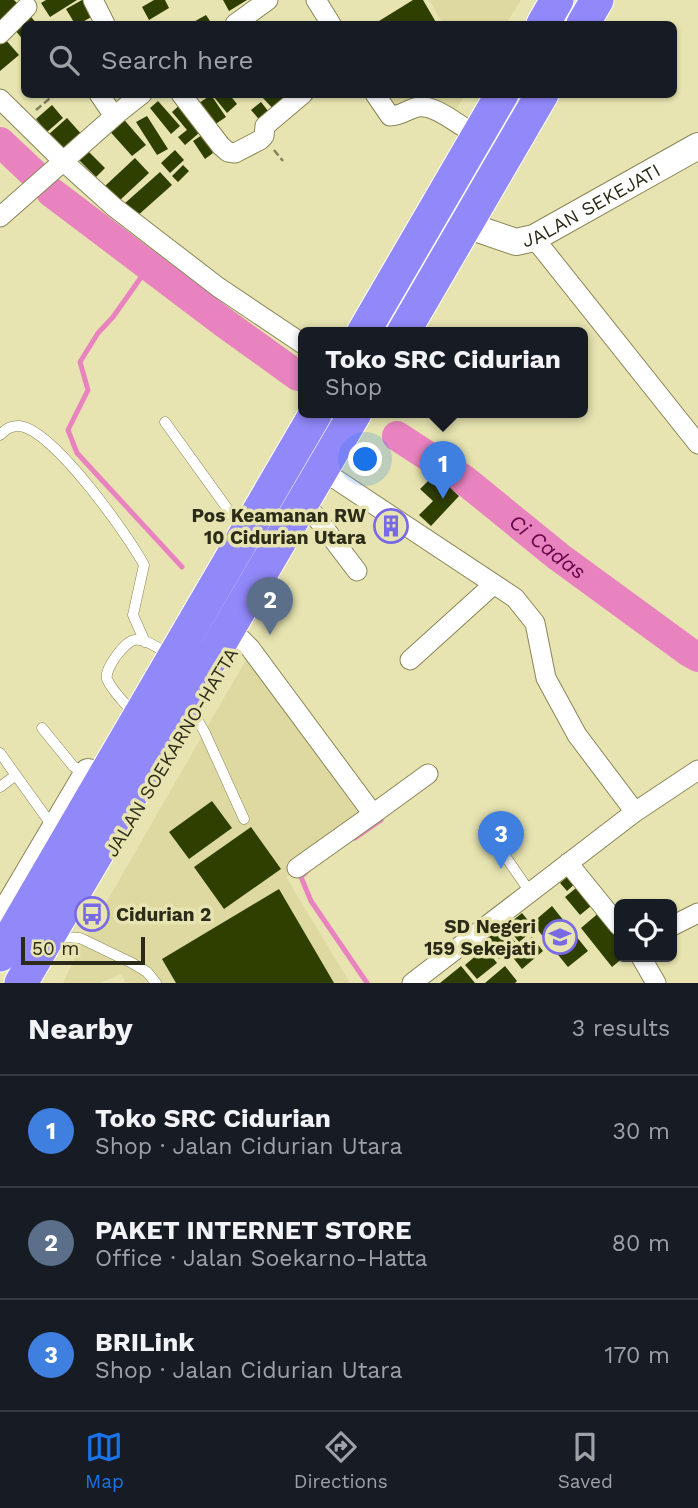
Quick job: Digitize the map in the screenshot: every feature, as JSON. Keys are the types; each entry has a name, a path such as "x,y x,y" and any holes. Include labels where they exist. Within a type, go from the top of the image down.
{"highway":[{"path":"545,21 557,0"},
{"path":"585,21 597,0"},
{"path":"366,327 500,98"},
{"path":"406,327 540,98"},
{"path":"0,955 313,418"},
{"name":"JALAN SOEKARNO-HATTA","path":"21,983 351,431"}],"main road":[{"path":"530,21 543,0"},
{"path":"602,21 614,0"},
{"path":"352,327 485,98"},
{"path":"423,327 557,98"},
{"name":"JALAN SEKEJATI","path":"481,230 516,242 534,237 698,146"},
{"path":"0,921 128,707 154,646 237,522 299,418"},
{"name":"JALAN SOEKARNO-HATTA","path":"34,983 334,478 351,431 366,418"}],"street":[{"path":"93,0 104,21"},
{"path":"239,21 268,0"},
{"path":"316,0 329,21"},
{"path":"0,34 27,7"},
{"path":"102,98 114,116"},
{"path":"0,217 137,98"},
{"path":"184,98 221,146 228,152 235,153 260,140 264,136 264,126 298,98"},
{"path":"378,98 390,116 419,107 425,108 436,111 467,129"},
{"path":"0,99 23,121 59,166 197,271 298,341"},
{"path":"534,237 698,444"},
{"path":"334,478 515,598 535,623 545,678 577,735 635,812"},
{"path":"313,513 357,571"},
{"path":"410,660 494,584"},
{"path":"239,637 250,648 373,814"},
{"path":"412,983 635,812 698,770"},
{"path":"297,868 428,774"},
{"path":"568,863 614,920"},
{"path":"677,924 698,913"},
{"path":"644,962 656,983"}],"lane":[{"path":"165,422 237,522"},
{"path":"0,435 8,427 21,426 35,432 78,473 125,536 144,565 133,615 154,646"},
{"path":"128,707 107,680 107,673 125,645 133,640 139,639 154,646"},
{"path":"194,713 244,819"},
{"path":"42,728 73,766 86,776"},
{"path":"0,753 54,829"},
{"path":"0,788 16,775"},
{"path":"503,853 530,892"},
{"path":"61,937 80,938 132,963 147,972 156,983"}],"path":[{"path":"23,121 50,98"}],"shaded area":[{"path":"429,0 521,0 508,21 441,21"},
{"path":"384,98 422,98 390,108"},
{"path":"430,98 463,98 452,116"},
{"path":"247,658 372,815 286,877 350,983 126,983 121,974 100,983 63,983 80,948"}],"building":[{"path":"0,0 14,0 18,4 0,26"},
{"path":"46,0 77,0 50,17 41,3"},
{"path":"84,0 93,16 84,21 73,21 66,9"},
{"path":"154,0 165,0 169,8 149,20 142,7"},
{"path":"223,0 247,0 229,11"},
{"path":"413,0 423,0 435,21 379,21"},
{"path":"27,12 34,21 21,21 21,37 11,25"},
{"path":"206,15 210,21 195,21"},
{"path":"5,39 19,55 0,71 0,43"},
{"path":"206,98 213,98 226,117 211,127 196,105"},
{"path":"215,98 232,98 237,104 227,113"},
{"path":"263,98 293,98 277,113"},
{"path":"158,101 180,126 171,134 150,108"},
{"path":"261,102 272,116 263,124 251,110"},
{"path":"182,103 205,128 185,145 178,137 187,130 172,112"},
{"path":"52,105 63,118 47,132 36,119"},
{"path":"120,115 146,145 132,156 106,127"},
{"path":"147,116 168,149 157,155 136,122"},
{"path":"67,118 84,137 65,155 48,135"},
{"path":"202,135 213,153 205,159 193,141"},
{"path":"86,149 105,168 96,177 77,158"},
{"path":"175,150 184,160 170,173 161,163"},
{"path":"135,158 149,173 119,201 105,186"},
{"path":"183,165 189,171 178,182 172,176"},
{"path":"160,172 172,185 136,217 124,204"},
{"path":"435,474 459,496 431,526 419,515 433,501 420,489"},
{"path":"212,801 232,828 189,859 169,832"},
{"path":"251,827 281,869 224,909 194,867"},
{"path":"572,873 579,880 567,891 560,883"},
{"path":"581,884 596,902 580,915 565,897"},
{"path":"279,889 334,983 176,983 162,959"},
{"name":"SD Negeri 159 Sekejati","path":"552,906 588,951 568,967 532,923"},
{"path":"601,911 614,927 614,962 618,962 612,967 581,928"},
{"path":"522,913 535,929 519,942 506,926"},
{"path":"502,926 517,944 499,959 484,941"},
{"path":"532,937 543,951 522,969 511,955"},
{"path":"485,948 497,963 477,979 465,965"},
{"path":"461,966 475,983 440,983"},
{"path":"505,966 517,981 515,983 485,983"}],"waterway":[{"name":"Ci Cadas","path":"0,142 34,174"},
{"name":"Ci Cadas","path":"51,192 298,376"},
{"path":"149,266 113,317 98,333 80,362 88,390 68,430 77,453 182,567"},
{"name":"Ci Cadas","path":"397,436 463,479 559,557 698,657"},
{"path":"355,838 381,820 377,815"},
{"path":"307,871 301,877 311,901 367,983"}],"place":[{"name":"Toko SRC Cidurian","path":"443,499"},
{"name":"Pos Keamanan RW 10 Cidurian Utara","path":"391,526"},
{"name":"PAKET INTERNET STORE","path":"270,635"},
{"name":"BRILink","path":"501,869"},
{"name":"Cidurian 2","path":"92,914"},
{"name":"SD Negeri 159 Sekejati","path":"560,937"}]}
